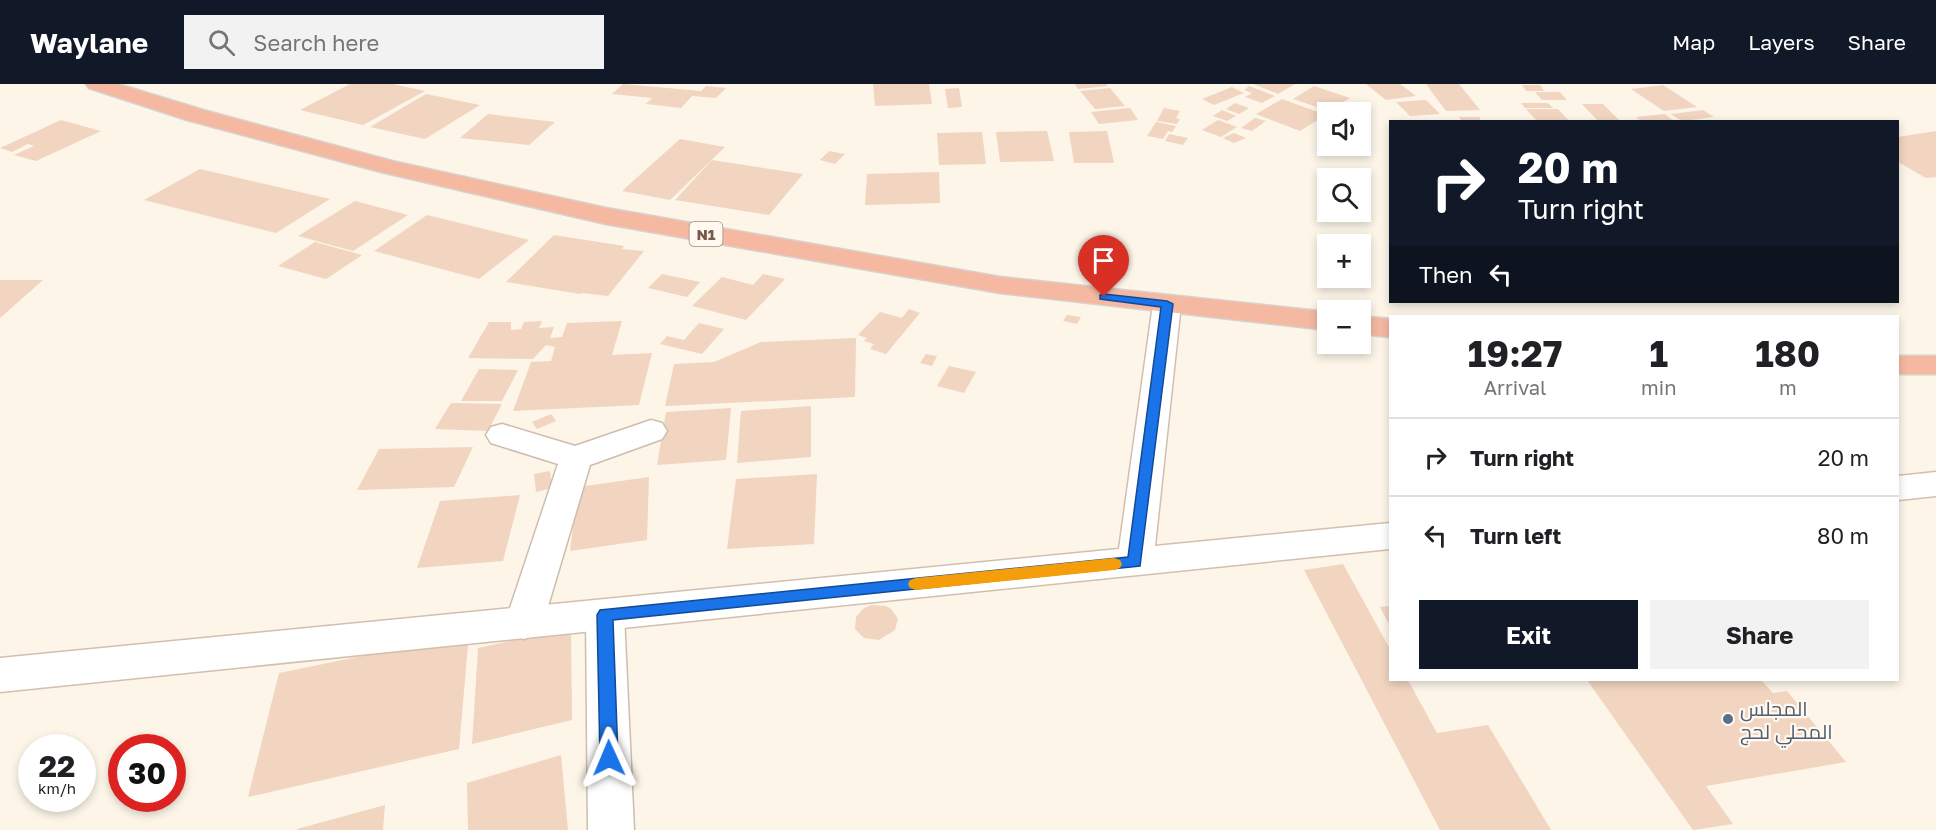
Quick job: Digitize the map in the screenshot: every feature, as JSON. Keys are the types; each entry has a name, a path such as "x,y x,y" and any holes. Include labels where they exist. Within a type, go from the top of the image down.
{"highway":[{"name":"N1","path":"96,84 195,115 389,167 606,216 1000,285 1317,320"},
{"path":"1371,325 1389,328"},
{"path":"1899,365 1936,366"}],"main road":[{"path":"1135,562 1167,304"},
{"path":"502,435 576,458 651,431"},
{"path":"524,623 576,458"},
{"path":"1899,488 1936,484"},
{"path":"0,675 1389,537"},
{"path":"605,615 611,830"}],"building":[{"path":"350,84 393,84 425,91 363,125 300,110"},
{"path":"623,84 701,91 706,86 726,88 716,98 692,96 681,108 646,104 652,98 612,94"},
{"path":"873,84 929,84 932,104 875,106"},
{"path":"1075,84 1106,84 1108,86 1078,89"},
{"path":"1253,84 1295,84 1278,94"},
{"path":"1366,84 1400,84 1416,96 1386,100"},
{"path":"1426,84 1459,84 1480,110 1446,111"},
{"path":"1522,85 1540,85 1544,91 1526,91"},
{"path":"1663,85 1697,107 1664,111 1631,89"},
{"path":"1249,86 1275,96 1262,103 1245,97 1252,93 1244,90"},
{"path":"1314,86 1350,98 1344,102 1317,102 1317,107 1293,99"},
{"path":"1232,87 1244,93 1214,105 1202,99"},
{"path":"959,88 962,107 948,108 945,89"},
{"path":"1110,88 1125,106 1095,109 1080,91"},
{"path":"1535,92 1560,92 1567,100 1542,100"},
{"path":"426,94 480,105 425,139 370,127"},
{"path":"1282,99 1317,112 1317,121 1300,131 1256,114"},
{"path":"1426,100 1440,114 1410,116 1396,102"},
{"path":"1235,103 1249,108 1239,114 1226,109"},
{"path":"1521,103 1548,103 1553,108 1525,108"},
{"path":"1582,104 1603,104 1619,120 1597,120"},
{"path":"1130,108 1138,120 1099,124 1091,112"},
{"path":"1164,108 1180,111 1176,118 1180,119 1177,124 1157,121"},
{"path":"1526,109 1558,109 1568,120 1536,120"},
{"path":"1222,110 1236,116 1227,121 1213,116"},
{"path":"1703,110 1714,117 1680,120 1671,114"},
{"path":"488,114 555,122 529,145 460,138"},
{"path":"1665,114 1672,120 1640,120 1636,117"},
{"path":"1459,117 1479,117 1481,120 1461,120"},
{"path":"1255,118 1266,121 1252,131 1241,128"},
{"path":"61,120 101,131 36,161 14,155 34,146 28,144 12,152 0,148"},
{"path":"1218,120 1237,127 1221,137 1202,130"},
{"path":"1156,122 1176,126 1172,132 1168,131 1163,139 1147,136"},
{"path":"1047,131 1054,161 1000,162 996,132"},
{"path":"1107,131 1114,163 1074,163 1069,132"},
{"path":"1936,131 1936,177 1926,178 1899,163 1899,137"},
{"path":"982,132 986,164 939,165 937,133"},
{"path":"1234,133 1246,138 1234,143 1223,138"},
{"path":"1169,134 1188,138 1183,145 1165,141"},
{"path":"680,139 725,147 670,200 622,191"},
{"path":"829,151 845,154 835,164 820,160"},
{"path":"712,160 803,174 769,215 675,200"},
{"path":"200,169 330,199 276,233 144,200"},
{"path":"939,172 940,203 865,205 867,174"},
{"path":"355,201 408,215 353,251 298,236"},
{"path":"427,215 529,240 479,279 374,251"},
{"path":"554,235 624,246 622,249 644,251 608,296 580,294 506,282"},
{"path":"315,242 362,255 326,279 278,266"},
{"path":"662,274 700,282 687,297 648,288"},
{"path":"763,274 785,279 746,320 692,306 722,277 753,285"},
{"path":"0,280 43,280 0,318"},
{"path":"909,309 920,313 886,354 870,349 874,344 864,341 867,338 858,335 880,312 902,318"},
{"path":"1067,315 1081,317 1077,324 1063,321"},
{"path":"542,321 539,328 554,327 550,338 562,337 567,323 622,321 612,355 652,353 639,405 513,411 531,362 551,361 555,347 546,345 533,359 468,358 489,322 511,322 511,330 521,329 524,322"},
{"path":"699,323 724,329 702,354 660,344 667,336 684,340"},
{"path":"856,338 855,397 665,406 674,364 714,362 761,342"},
{"path":"926,354 937,356 932,366 920,363"},
{"path":"949,366 976,372 964,393 937,386"},
{"path":"479,369 518,370 502,401 461,401"},
{"path":"451,403 502,404 488,431 435,429"},
{"path":"811,406 811,457 737,463 741,411"},
{"path":"731,408 726,460 657,465 666,412"},
{"path":"551,414 556,421 537,429 532,422"},
{"path":"473,447 454,487 357,490 379,449"},
{"path":"550,471 552,488 536,492 534,474"},
{"path":"817,474 814,544 727,549 736,479"},
{"path":"649,477 647,540 570,551 578,487"},
{"path":"520,495 503,561 417,568 440,501"},
{"path":"1343,564 1389,647 1389,681 1409,681 1437,733 1488,725 1551,830 1440,830 1304,570"},
{"path":"872,605 886,606 898,619 895,630 879,640 864,638 855,629 856,617 864,608"},
{"path":"1389,606 1389,624 1380,607"},
{"path":"571,628 572,720 472,744 478,648"},
{"path":"469,634 459,749 248,797 279,673"},
{"path":"1588,681 1762,681 1773,693 1787,691 1846,762 1706,786 1733,824 1693,830"},
{"path":"561,755 568,830 468,830 467,783"},
{"path":"385,805 383,830 297,830 297,829"}],"slow traffic":[{"path":"916,584 1114,564"}],"place":[{"name":"المجلس المحلي لحج","path":"1728,719"}],"route":[{"path":"609,758 605,615 1135,562 1167,304 1104,297"}]}
